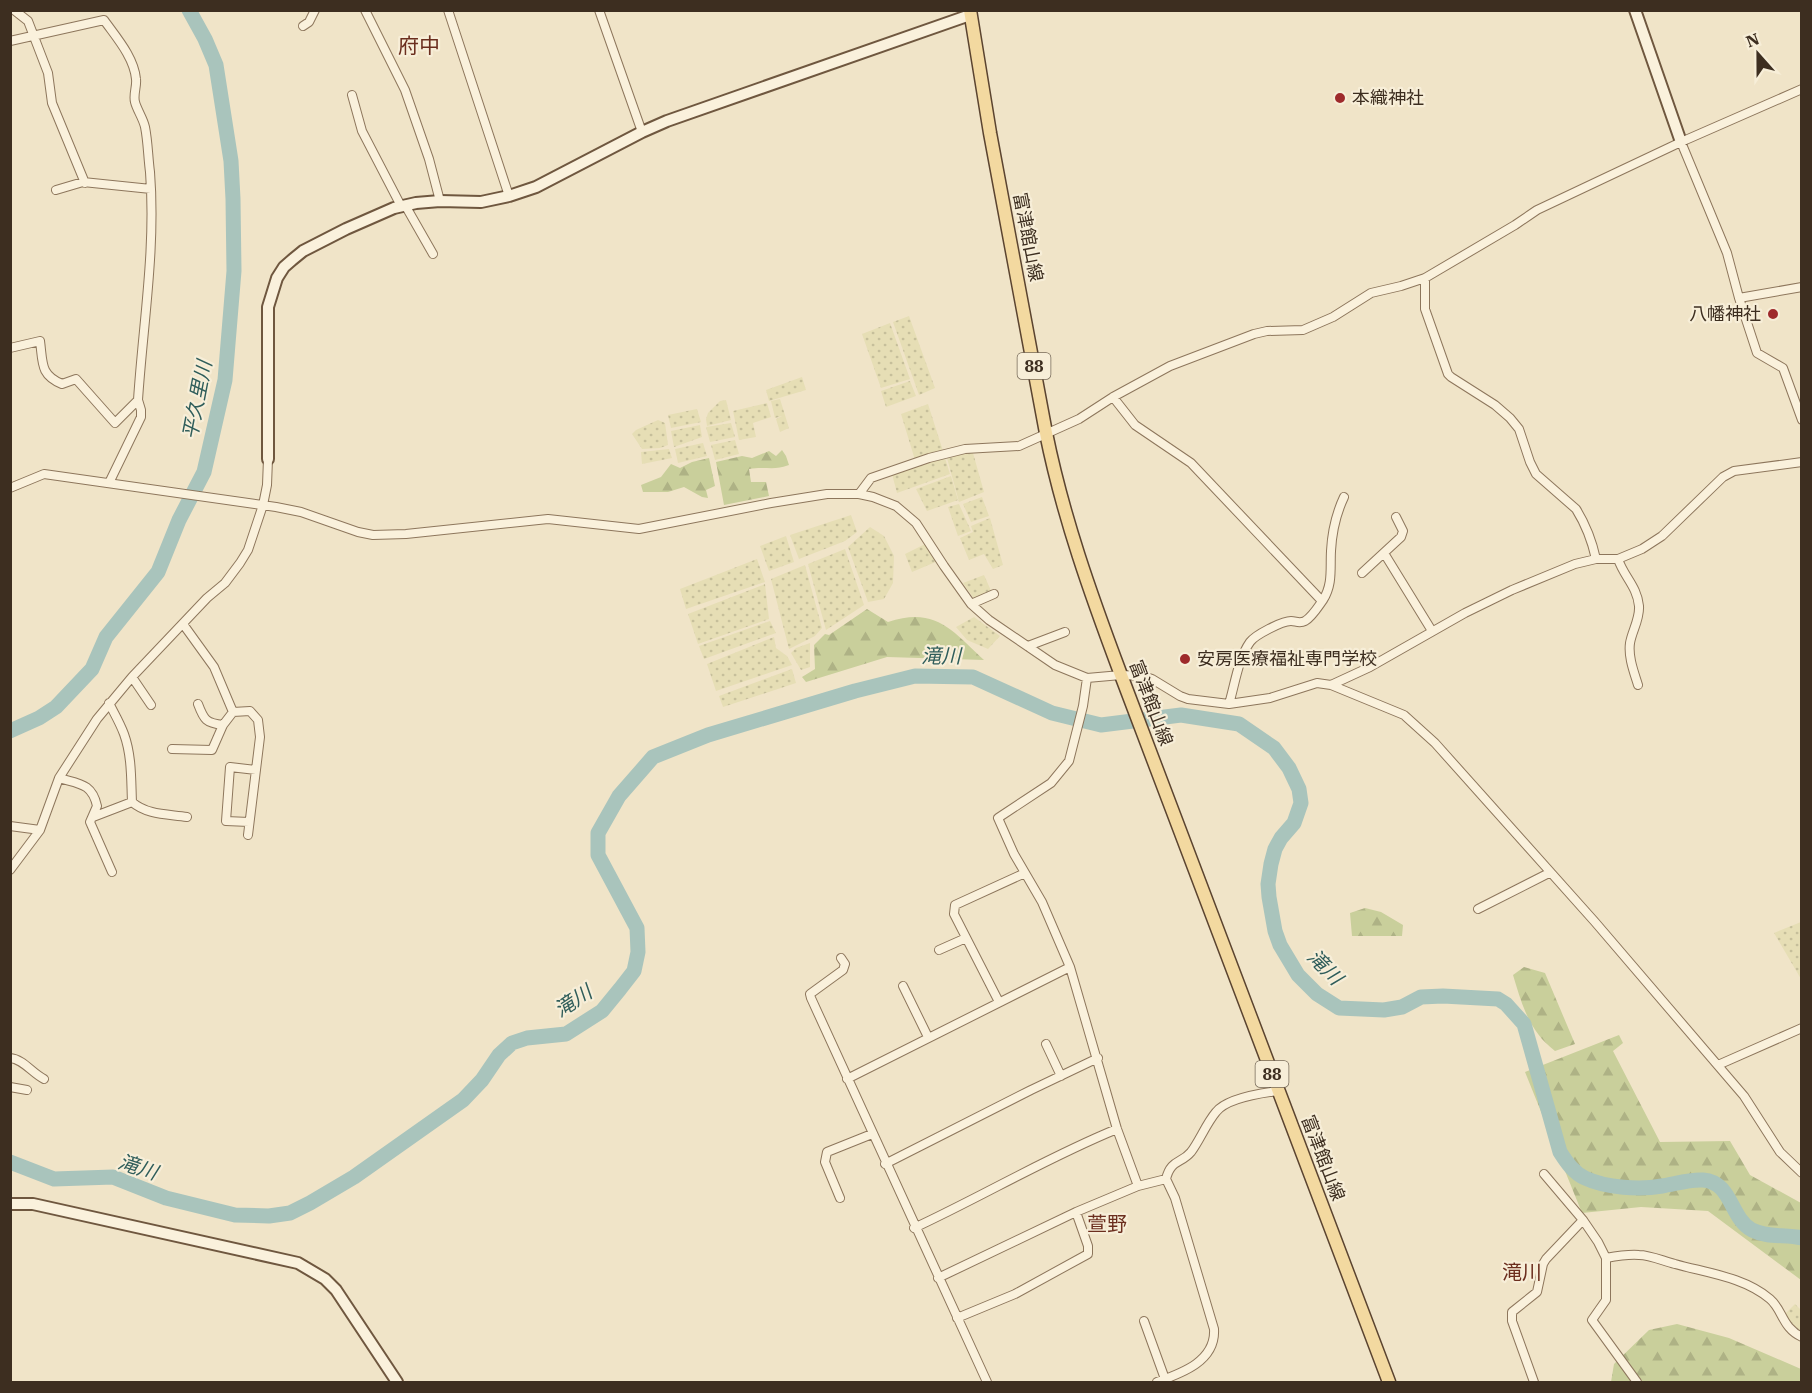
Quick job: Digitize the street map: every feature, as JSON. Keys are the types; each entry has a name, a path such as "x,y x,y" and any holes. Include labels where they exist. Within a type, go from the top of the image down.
{"main road":[{"name":"富津館山線","path":"970,13 1046,433 1066,518 1134,712 1389,1383"}],"street":[{"path":"14,10 28,21 48,73 52,103 85,183"},
{"path":"303,26 309,22 315,10"},
{"path":"365,10 405,90 429,159 440,201"},
{"path":"448,10 509,196"},
{"path":"599,10 642,132"},
{"path":"1635,10 1681,142 1727,253 1757,352 1784,368 1802,420"},
{"path":"10,870 40,830 59,778 84,737 109,703 237,568 248,550 267,485 268,307 277,278 284,267 303,251 346,229 403,205 440,201 481,202 509,196 553,179 667,121 970,13"},
{"path":"10,41 104,20 127,54 134,71 136,82 134,100 145,124 151,189 147,297 138,400 141,417 109,483"},
{"path":"859,494 871,478 929,458 965,449 1019,446 1078,419 1170,366 1254,334 1303,330 1333,317 1371,293 1425,278 1537,210 1681,142 1802,89"},
{"path":"352,95 362,131 433,254"},
{"path":"56,190 85,183 151,189"},
{"path":"1425,278 1425,309 1448,374 1495,405 1519,429 1536,474 1581,516 1592,541 1596,559"},
{"path":"1740,298 1802,287"},
{"path":"10,348 40,341 43,369 48,376 62,384 76,379 115,423 138,400"},
{"path":"1113,397 1135,426 1191,463 1322,601"},
{"path":"1331,685 1370,667 1512,590 1575,564 1596,559 1618,559 1642,549 1662,536 1723,477 1734,471 1802,462"},
{"path":"10,488 44,474 263,505 301,512 358,532 373,534 399,534 549,519 639,529 722,511 827,494 859,494 885,501 906,513 924,534 971,604 989,620 1055,665 1087,678 1143,676 1188,699 1229,704 1270,698 1317,683 1331,685 1404,716 1419,727 1459,769 1610,939 1744,1096 1780,1152 1802,1173"},
{"path":"1229,704 1250,642 1283,622 1305,621 1312,615 1329,590 1335,518 1344,497"},
{"path":"1362,573 1401,537 1403,531 1396,517"},
{"path":"1384,553 1432,632"},
{"path":"1618,559 1636,591 1639,604 1629,654 1638,685"},
{"path":"971,604 994,594"},
{"path":"183,624 214,667 233,712"},
{"path":"1028,646 1065,632"},
{"path":"132,677 150,705"},
{"path":"1087,678 1083,706 1069,761 1051,783 998,818 1042,902 1070,967 1118,1129 1138,1186"},
{"path":"109,703 128,748 132,802 141,810 187,816"},
{"path":"198,704 203,716 210,723 224,725"},
{"path":"233,712 250,711 258,720 260,737 248,835"},
{"path":"172,748 212,750 233,712"},
{"path":"249,822 226,821 230,767 256,770"},
{"path":"59,778 87,786 92,791 97,806 90,822 112,872"},
{"path":"92,817 132,802"},
{"path":"10,826 40,830"},
{"path":"999,1002 954,914 955,905 1025,873"},
{"path":"1478,909 1549,873"},
{"path":"939,950 966,938"},
{"path":"841,958 845,963 843,970 810,994 914,1228 987,1383"},
{"path":"847,1078 1070,967"},
{"path":"903,986 928,1037"},
{"path":"1718,1065 1802,1028"},
{"path":"1046,1044 1061,1076"},
{"path":"10,1058 17,1059 44,1079"},
{"path":"885,1164 1098,1058"},
{"path":"10,1087 27,1090"},
{"path":"1157,1383 1194,1366 1205,1355 1214,1338 1214,1329 1174,1198 1166,1179 1169,1169 1190,1154 1218,1109 1242,1098 1278,1091"},
{"path":"914,1228 985,1194 1074,1146 1118,1129"},
{"path":"840,1198 825,1162 827,1152 872,1134"},
{"path":"1544,1174 1583,1220 1606,1258 1606,1300 1592,1320 1637,1383"},
{"path":"938,1278 1076,1212 1138,1186 1166,1179"},
{"path":"10,1204 33,1204 298,1263 326,1279 336,1290 397,1383"},
{"path":"957,1318 1016,1294 1088,1254 1088,1246 1076,1212"},
{"path":"1534,1383 1512,1321 1512,1312 1537,1292 1546,1259 1583,1220"},
{"path":"1606,1258 1640,1255 1743,1282 1772,1301 1783,1321 1798,1336 1802,1337"},
{"path":"1144,1321 1165,1379"}],"shaded area":[{"path":"909,316 935,388 919,395 893,322"},
{"path":"890,323 910,379 881,388 862,334"},
{"path":"802,377 806,390 769,401 766,390"},
{"path":"910,381 916,396 886,407 881,391"},
{"path":"780,399 789,428 780,432 776,419 782,416 775,418 771,401"},
{"path":"726,400 731,420 707,426 708,413 720,401"},
{"path":"767,403 771,417 753,423 756,437 739,440 733,411"},
{"path":"928,404 943,451 915,460 901,414"},
{"path":"697,409 701,422 671,428 668,415"},
{"path":"658,420 665,423 668,445 642,449 632,434"},
{"path":"731,423 735,437 710,442 706,427"},
{"path":"700,425 702,437 674,447 671,431"},
{"path":"735,440 739,454 715,460 711,445"},
{"path":"703,443 707,456 678,463 675,449"},
{"path":"669,449 672,458 642,464 641,452"},
{"path":"961,453 973,453 984,492 959,502 947,458"},
{"path":"945,458 950,474 897,493 892,474"},
{"path":"951,476 958,500 927,511 916,489"},
{"path":"982,497 989,516 971,522 963,504"},
{"path":"959,504 971,531 958,536 948,507"},
{"path":"851,515 857,532 845,541 799,559 790,535"},
{"path":"990,518 1003,565 993,569 984,554 969,560 960,538 973,532 971,526"},
{"path":"870,527 884,536 894,556 893,583 884,599 868,602 848,547"},
{"path":"786,536 794,562 769,571 760,546"},
{"path":"927,543 938,561 912,572 905,554"},
{"path":"845,549 864,605 826,630 808,564"},
{"path":"757,559 765,582 686,609 680,589"},
{"path":"805,565 822,628 815,636 789,649 771,579"},
{"path":"984,575 992,593 975,600 963,583"},
{"path":"765,584 769,619 698,644 688,614"},
{"path":"974,617 1000,636 988,649 967,640 956,627"},
{"path":"770,621 776,633 704,659 699,646"},
{"path":"774,637 776,648 787,656 792,665 716,691 707,664"},
{"path":"810,643 810,667 801,670 791,653 796,648"},
{"path":"792,669 796,683 723,707 719,696"},
{"path":"1801,922 1801,979 1774,933"},
{"path":"1795,1304 1801,1310 1801,1335 1784,1315"}],"green space":[{"path":"782,450 789,465 779,468 749,469 751,482 766,482 769,496 724,505 716,462 742,456 752,458 769,451 776,456"},
{"path":"709,458 715,486 706,490 708,498 684,487 668,492 643,492 641,485 661,477 671,464 680,468"},
{"path":"867,609 888,622 918,617 931,619 952,631 984,660 887,657 806,682 802,677 815,669 814,645 825,634 829,635"},
{"path":"1365,908 1381,912 1403,925 1402,936 1352,936 1350,913"},
{"path":"1524,967 1545,973 1575,1044 1555,1051 1533,1026 1523,1007 1513,975"},
{"path":"1619,1035 1623,1043 1613,1051 1660,1142 1730,1141 1750,1175 1801,1203 1801,1280 1708,1211 1641,1207 1582,1213 1525,1072"},
{"path":"1677,1324 1729,1338 1801,1369 1801,1382 1611,1382 1614,1364 1649,1330"}],"waterway":[{"name":"平久里川","path":"10,731 39,718 56,707 92,669 106,637 158,572 179,520 204,472 225,380 234,271 233,199 231,161 216,65 189,10"},
{"name":"滝川","path":"10,1162 54,1179 113,1177 166,1198 235,1215 269,1216 290,1213 310,1203 354,1177 463,1100 482,1080 499,1055 512,1043 527,1038 566,1034 602,1011 634,971 638,952 637,928 598,855 598,833 619,796 653,757 708,735 855,691 915,676 973,677 1052,713 1101,725 1181,715 1239,724 1274,748 1289,768 1299,789 1301,803 1294,823 1275,849 1268,884 1269,897 1280,945 1298,975 1317,994 1339,1008 1384,1010 1402,1007 1421,997 1498,999 1506,1004 1524,1024 1560,1152 1577,1173 1603,1184 1634,1188 1698,1180 1713,1182 1720,1187 1739,1217 1752,1230 1764,1234 1802,1238"}],"place":[{"name":"本織神社","path":"1340,98"},
{"name":"八幡神社","path":"1773,314"},
{"name":"安房医療福祉専門学校","path":"1185,659"}],"district":[{"name":"府中","path":"419,46"},
{"name":"萱野","path":"1107,1224"},
{"name":"滝川","path":"1522,1272"}]}
